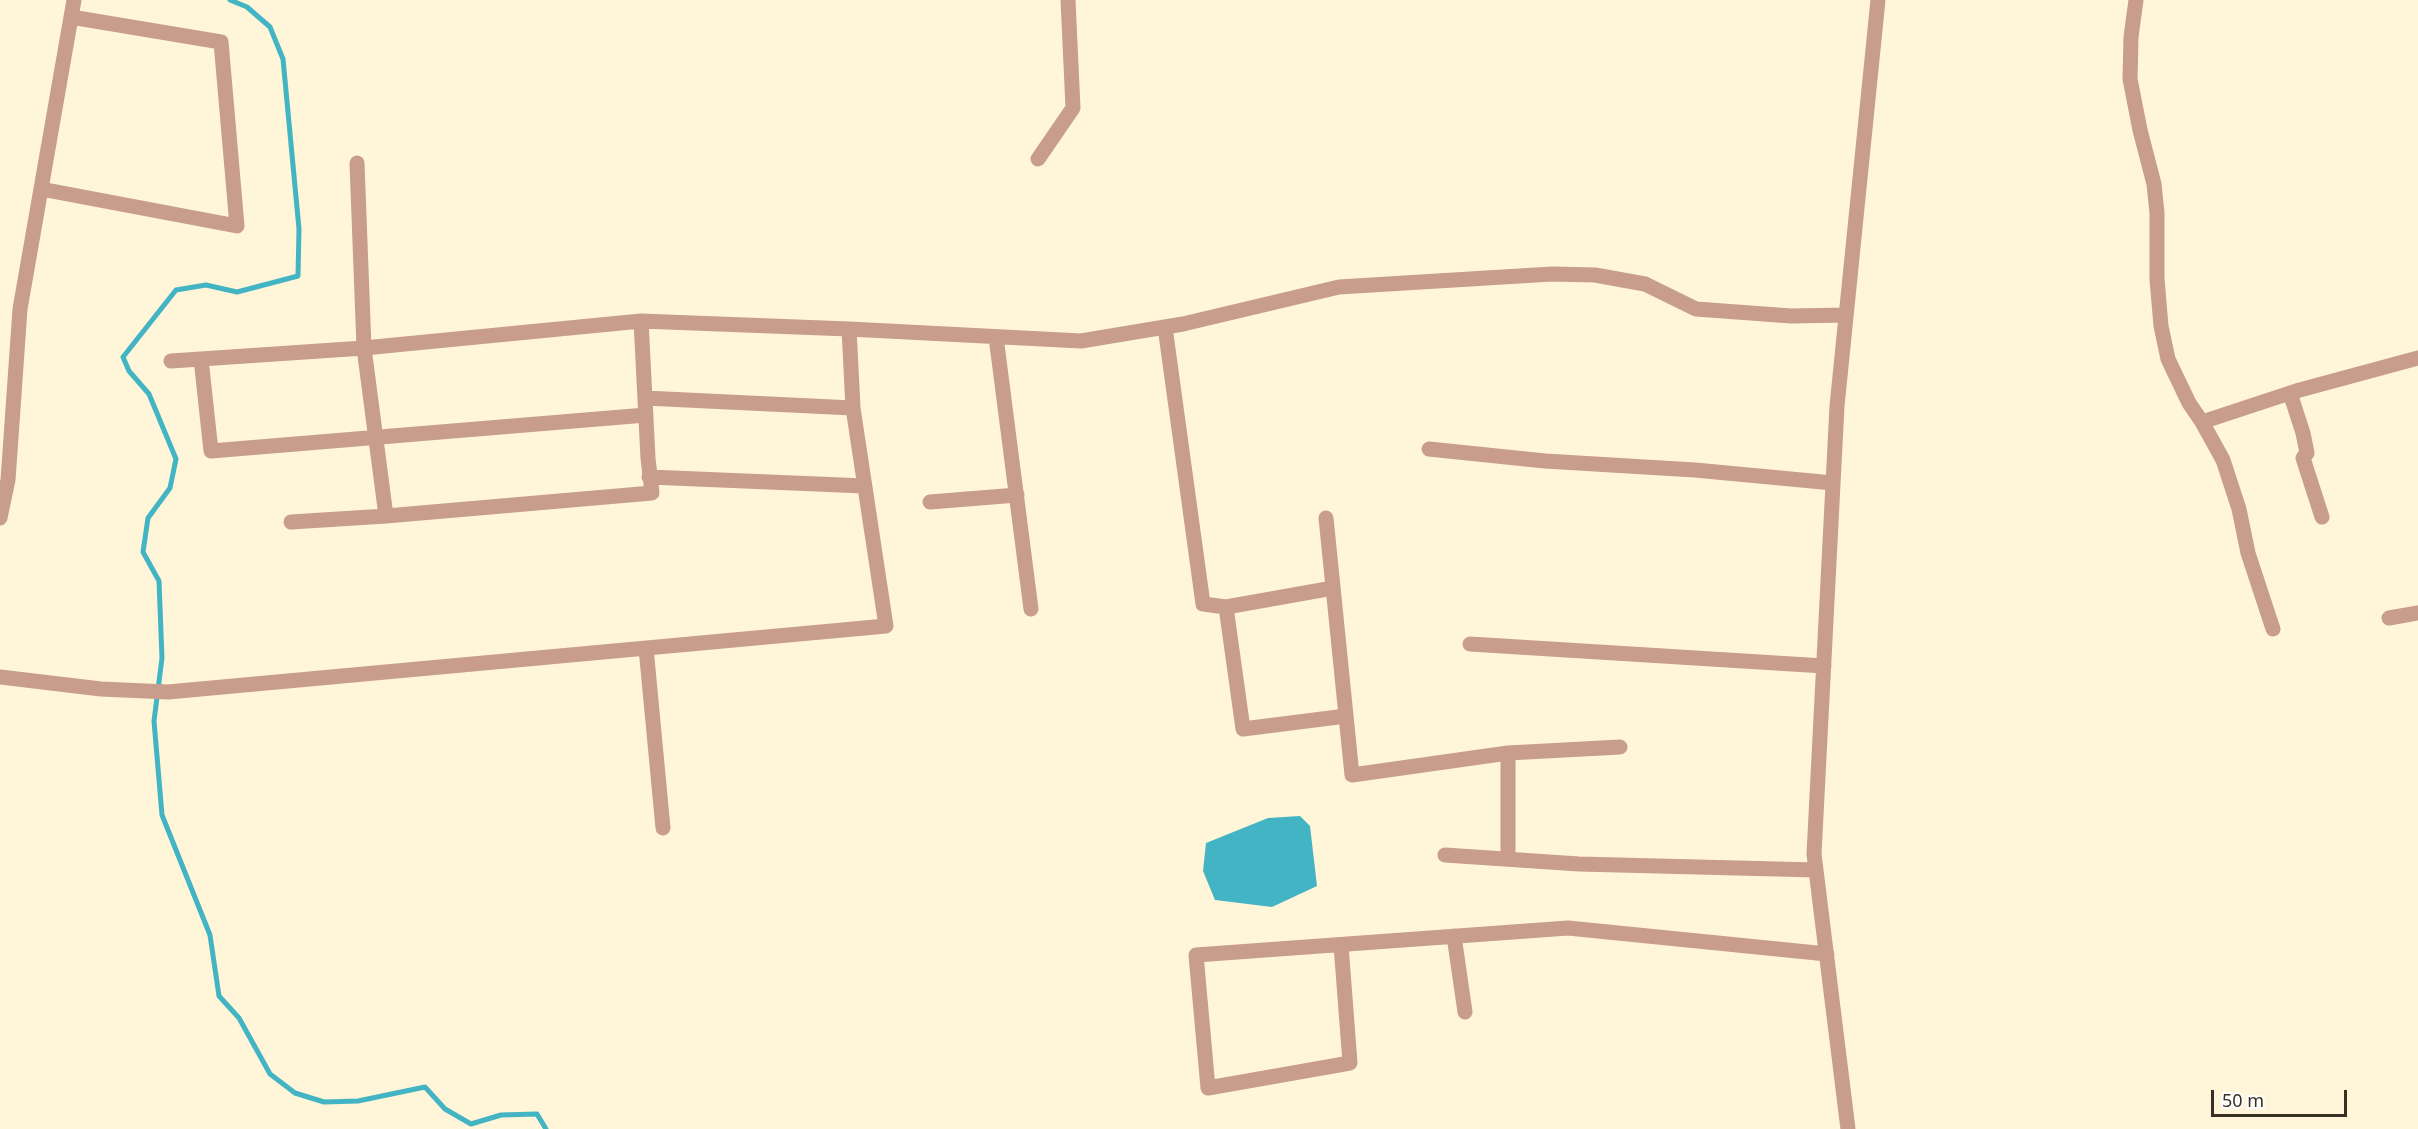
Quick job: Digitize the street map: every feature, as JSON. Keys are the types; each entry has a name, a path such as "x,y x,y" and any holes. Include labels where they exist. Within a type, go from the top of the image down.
{"street":[{"path":"0,518 8,480 20,309 74,0"},
{"path":"1038,159 1073,108 1068,0"},
{"path":"1848,1129 1814,855 1837,406 1878,0"},
{"path":"2136,0 2131,37 2130,79 2155,194 2157,279 2161,326 2168,358 2189,403 2223,460 2239,509 2248,553 2273,629"},
{"path":"41,189 237,226 221,42 71,17"},
{"path":"357,163 364,348 386,516"},
{"path":"171,361 364,348 641,321 1081,341 1165,327 1339,287 1552,274 1594,275 1645,284 1696,309 1791,316 1846,315"},
{"path":"291,522 652,493 649,477 641,321"},
{"path":"1165,327 1203,604 1226,607 1333,588"},
{"path":"0,677 101,689 168,692 886,626 853,408 849,329"},
{"path":"996,337 1031,609"},
{"path":"2202,422 2290,393 2418,358"},
{"path":"201,359 211,452 376,436 646,415"},
{"path":"2290,393 2303,433 2307,453 2303,458 2322,517"},
{"path":"645,398 853,408"},
{"path":"1429,449 1545,461 1647,466 1833,483"},
{"path":"649,477 865,486"},
{"path":"930,502 1017,495"},
{"path":"1326,518 1352,775 1508,753 1620,747"},
{"path":"1226,607 1243,729 1346,716"},
{"path":"2389,618 2418,613"},
{"path":"1470,644 1824,666"},
{"path":"646,648 663,828"},
{"path":"1508,753 1508,859"},
{"path":"1446,855 1579,864 1816,870"},
{"path":"1341,945 1350,1062 1208,1088 1196,956 1568,927 1827,954"},
{"path":"1454,936 1465,1012"}],"water":[{"path":"1300,816 1310,826 1317,886 1272,907 1215,900 1203,871 1206,843 1268,818"}],"waterway":[{"path":"230,0 247,7 270,27 283,59 299,229 298,276 237,292 206,285 176,290 123,357 129,371 149,394 176,459 170,488 148,518 143,552 159,581 162,658 154,721 162,815 210,935 219,996 239,1018 270,1074 295,1093 324,1102 358,1101 425,1087 445,1109 471,1124 501,1115 537,1114 546,1129"}]}
